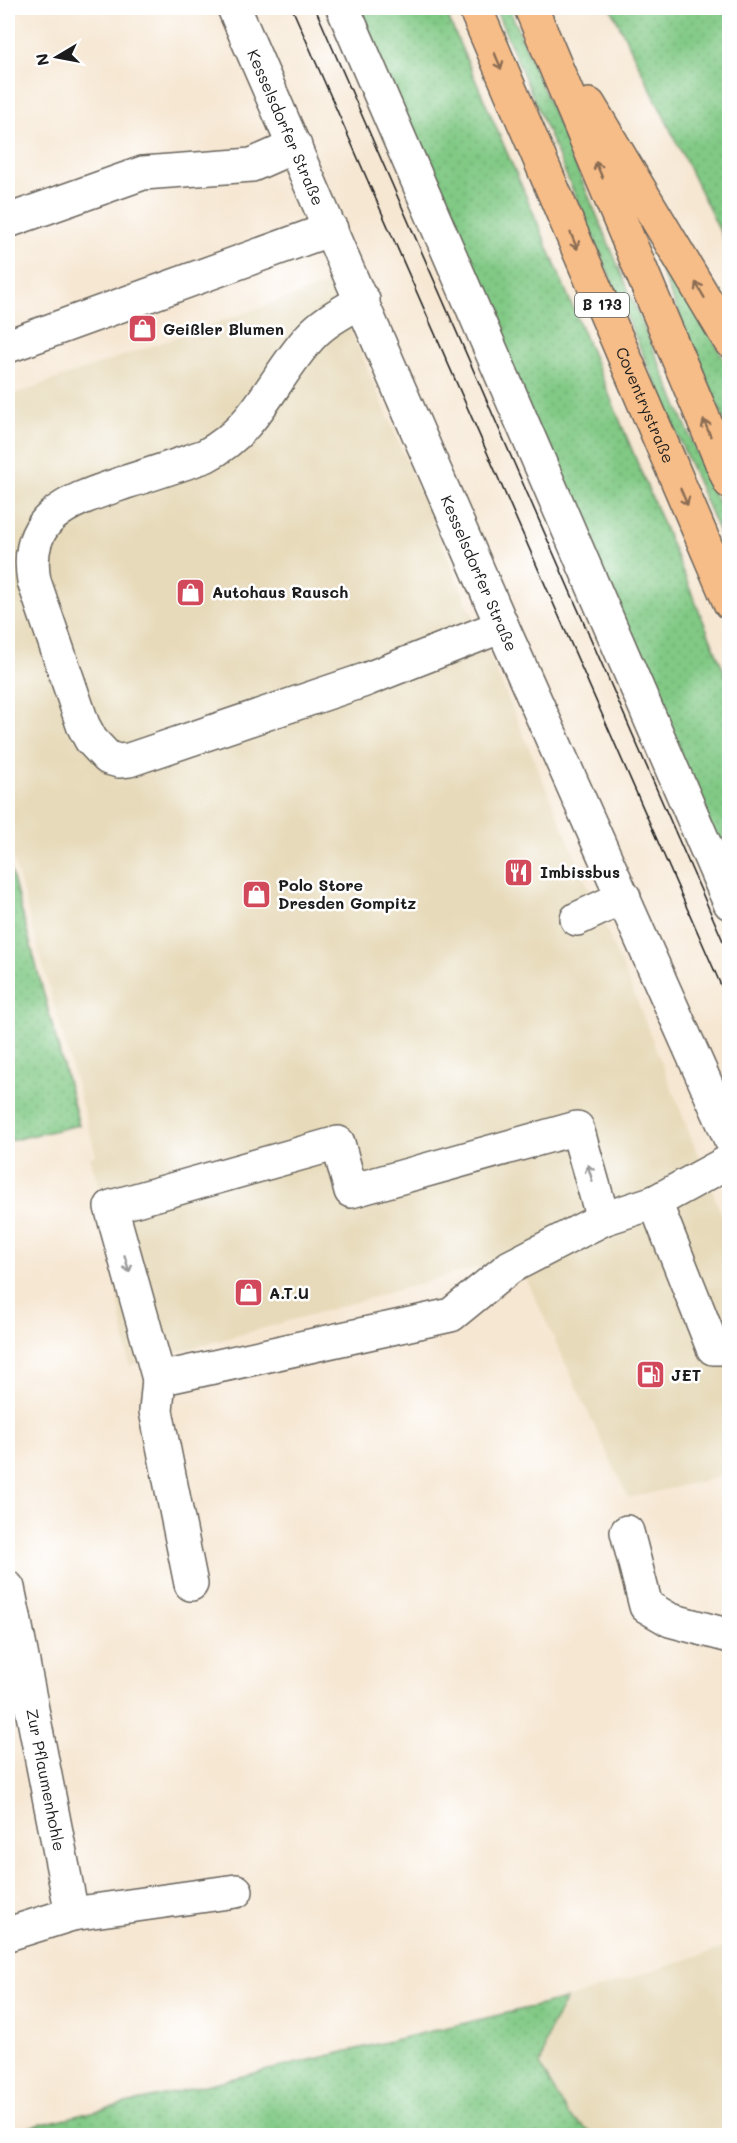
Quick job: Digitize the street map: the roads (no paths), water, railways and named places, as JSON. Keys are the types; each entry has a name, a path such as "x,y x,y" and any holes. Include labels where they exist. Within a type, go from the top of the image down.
{"highway":[{"name":"Coventrystraße","path":"474,8 729,603"},
{"path":"536,19 618,150 729,341"},
{"name":"B 173","path":"536,19 729,482"}],"street":[{"path":"343,8 729,903"},
{"name":"Kesselsdorfer Straße","path":"242,10 295,147 502,626 729,1138"},
{"path":"8,221 143,173 252,165 295,147"},
{"path":"8,346 331,229"},
{"path":"363,300 336,315 311,335 254,415 226,445 205,456 67,503 42,528 33,550 31,565 34,581 83,724 96,748 108,758 119,762 129,760 365,680 502,626"},
{"path":"577,919 624,897"},
{"path":"191,1584 156,1411 159,1379 111,1207 338,1143 351,1191 577,1128 603,1219"},
{"path":"159,1379 451,1315 510,1267 603,1219 655,1202 729,1161"},
{"path":"655,1202 713,1348 729,1348"},
{"path":"627,1532 646,1606 670,1620 729,1636"},
{"name":"Zur Pflaumenhohle","path":"10,1607 72,1914"},
{"path":"8,1934 72,1914 236,1892"}],"tram line":[{"path":"292,8 730,1006"},
{"path":"315,8 730,957"}],"place":[{"name":"Geißler Blumen","path":"142,329"},
{"name":"Autohaus Rausch","path":"191,592"},
{"name":"Imbissbus","path":"519,872"},
{"name":"Polo Store Dresden Gompitz","path":"257,894"},
{"name":"A.T.U","path":"248,1293"},
{"name":"JET","path":"650,1375"}]}
